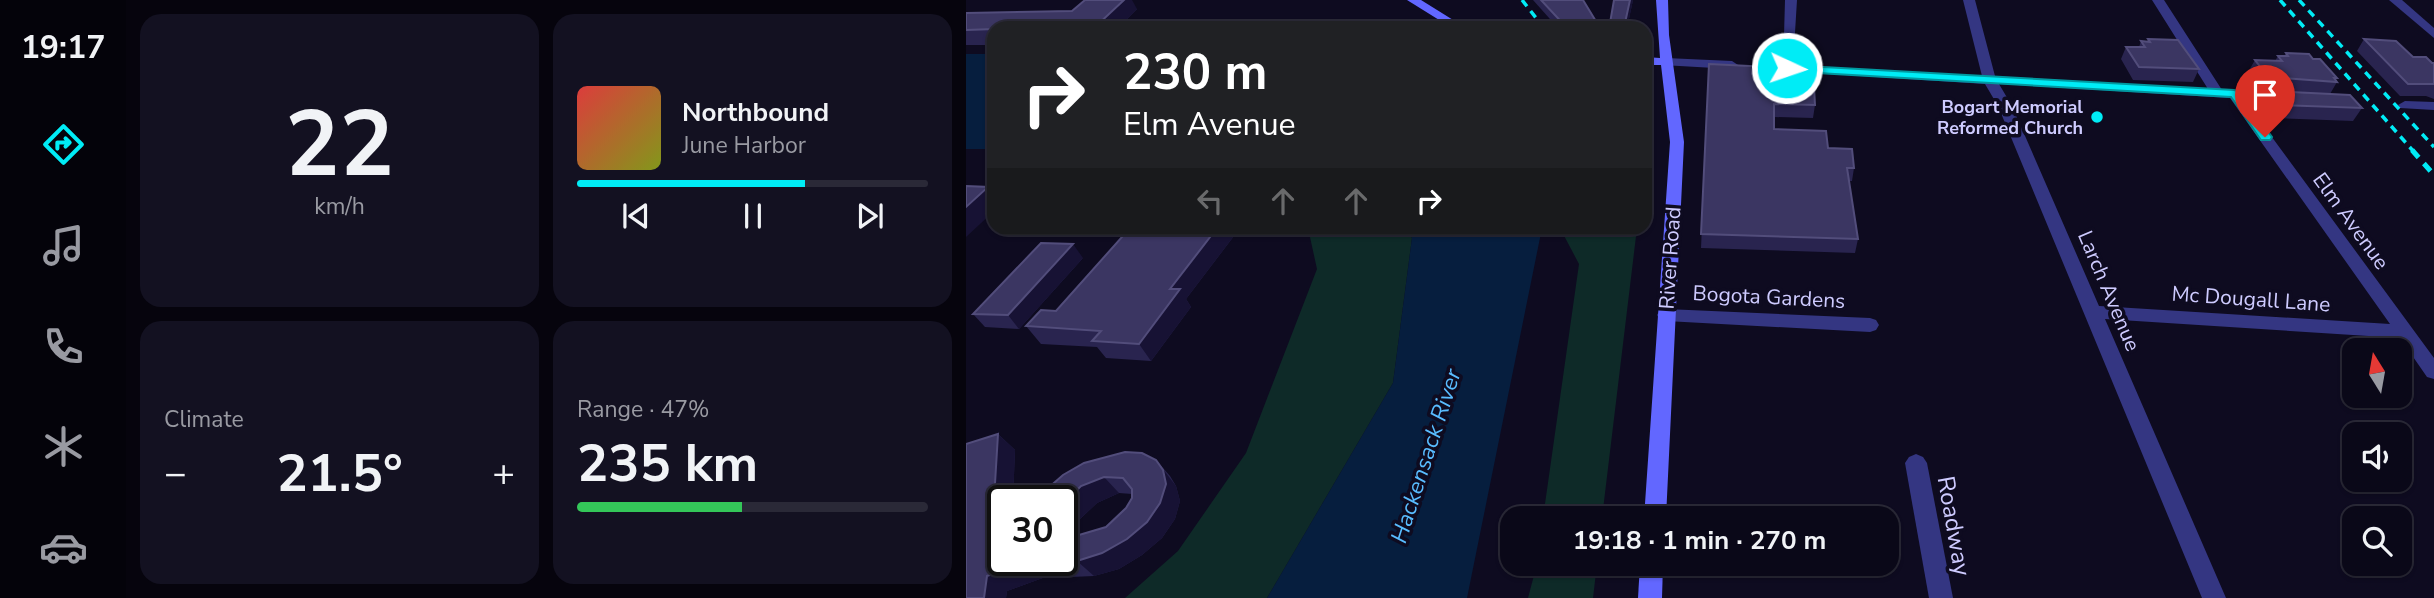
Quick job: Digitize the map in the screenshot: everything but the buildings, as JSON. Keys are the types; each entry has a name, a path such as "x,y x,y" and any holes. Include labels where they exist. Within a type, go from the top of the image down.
{"main road":[{"path":"1413,0 1448,21"},
{"name":"River Road","path":"1656,506 1677,142 1676,107 1660,18 1662,0"},
{"path":"1652,61 1666,62"},
{"path":"1650,598 1651,576"}],"street":[{"path":"1791,0 1781,68 2301,98"},
{"name":"Larch Avenue","path":"1969,0 1989,79 2005,106 2214,598"},
{"path":"2158,0 2217,93"},
{"path":"2395,0 2434,34"},
{"path":"1666,62 1747,66"},
{"name":"Elm Avenue","path":"2234,94 2434,372"},
{"path":"2405,104 2433,107"},
{"name":"Mc Dougall Lane","path":"2093,312 2405,332"},
{"name":"Bogota Gardens","path":"1666,315 1870,325"},
{"name":"Roadway","path":"1916,463 1941,598"}],"green space":[{"path":"1310,235 1410,235 1393,383 1267,598 1125,598 1178,551 1246,453 1317,269"},
{"path":"1564,235 1636,235 1603,506 1545,506 1579,264"},
{"path":"1534,576 1596,576 1593,598 1528,598"}],"water":[{"path":"966,54 987,54 987,149 966,149"},
{"name":"Hackensack River","path":"1410,235 1541,235 1467,598 1267,598 1393,383"}],"railway":[{"path":"1522,0 1538,21"},
{"path":"2280,0 2414,152"},
{"path":"2299,0 2434,147"},
{"path":"2412,150 2434,175"}],"place":[{"name":"Bogart Memorial Reformed Church","path":"2097,117"}],"route":[{"path":"1787,68 2234,94 2265,137"}]}
